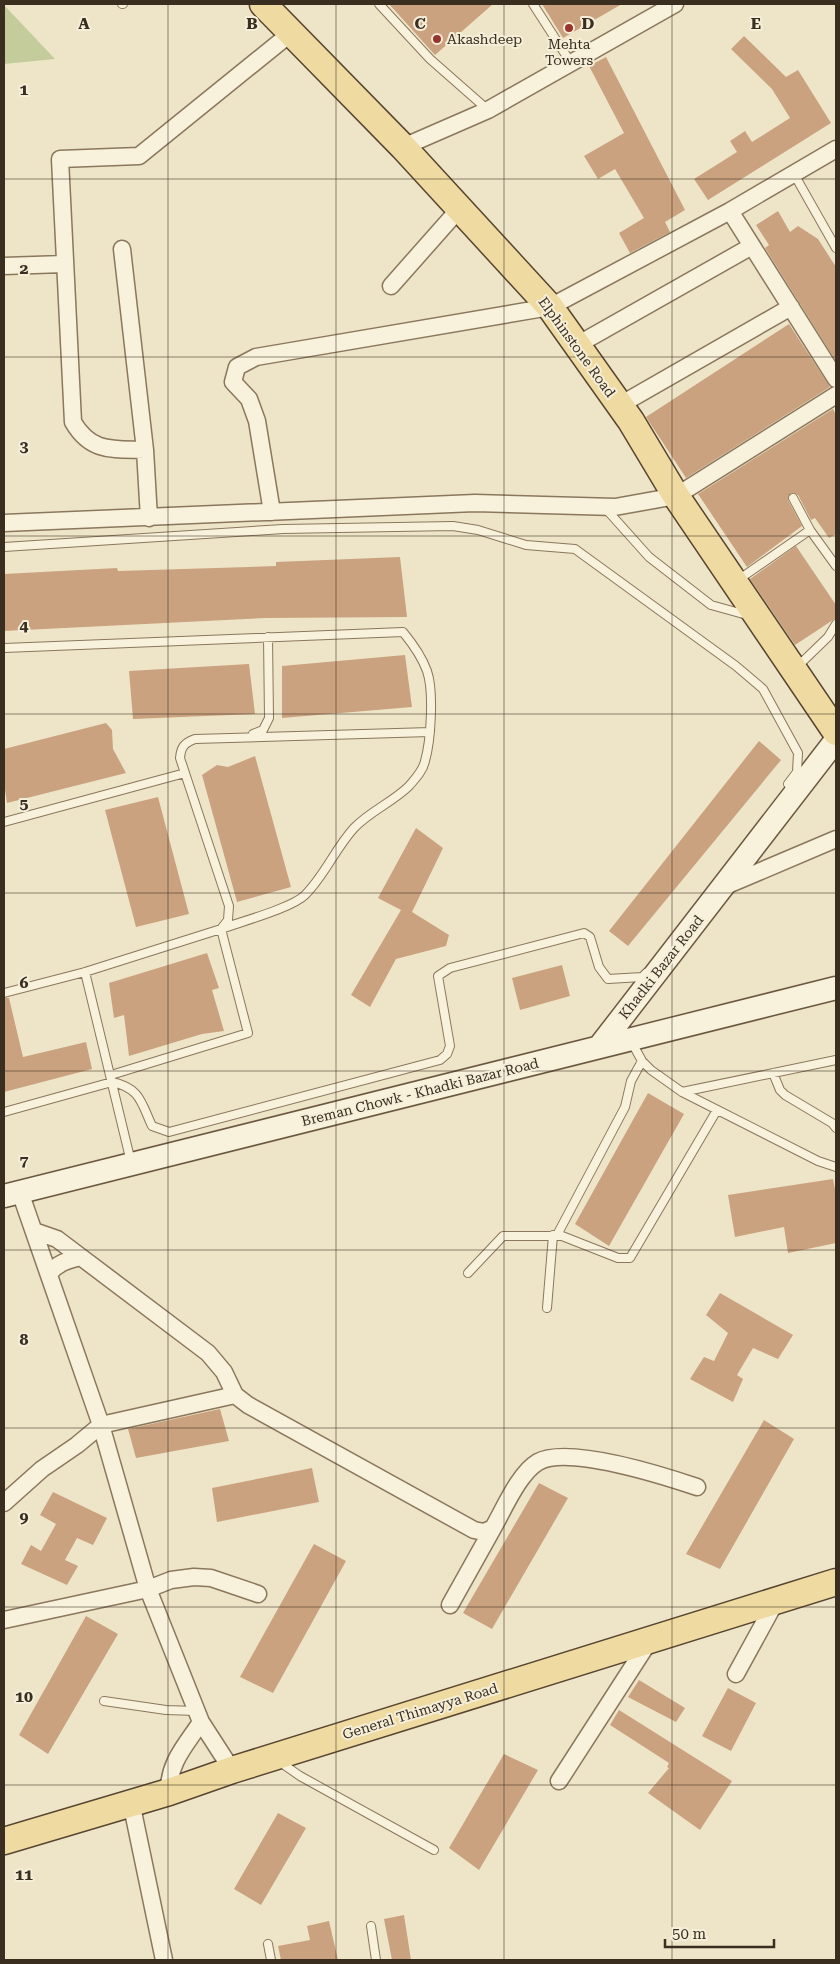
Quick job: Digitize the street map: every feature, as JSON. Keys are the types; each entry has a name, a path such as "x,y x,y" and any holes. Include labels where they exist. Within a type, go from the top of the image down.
{"main road":[{"name":"Elphinstone Road","path":"263,4 403,147 550,307 620,405 676,496 836,732"},
{"name":"Khadki Bazar Road","path":"599,1047 836,740"},
{"name":"Breman Chowk - Khadki Bazar Road","path":"12,1194 836,988"},
{"name":"General Thimayya Road","path":"4,1841 169,1792 232,1770 836,1582"}],"street":[{"path":"403,147 488,110 675,4"},
{"path":"145,450 104,449 90,443 73,422 60,159 139,156 291,32"},
{"path":"272,512 257,421 249,399 234,382 237,367 256,357 550,307 730,211 836,149"},
{"path":"391,286 460,208"},
{"path":"730,211 836,379"},
{"path":"577,346 752,246"},
{"path":"122,249 145,450 149,518"},
{"path":"4,266 64,264"},
{"path":"620,405 791,307"},
{"path":"4,523 475,503 605,507 676,496 836,395"},
{"name":"Khadki Bazar Road","path":"723,887 836,839"},
{"path":"12,1194 34,1231 101,1425 148,1589 199,1717 232,1770"},
{"path":"34,1231 57,1239 208,1353 224,1372 235,1395 248,1406 474,1530 484,1532 493,1528"},
{"path":"48,1274 54,1267 68,1260 81,1257"},
{"path":"4,1503 42,1469 77,1445 101,1425 235,1395"},
{"path":"450,1605 524,1473 537,1462 551,1458 569,1458 646,1471 697,1487"},
{"path":"4,1620 148,1589 171,1580 211,1578 258,1594"},
{"path":"736,1674 776,1601"},
{"path":"559,1781 650,1640"},
{"path":"169,1792 169,1777 173,1763 199,1717"},
{"path":"131,1802 164,1960"}],"lane":[{"path":"379,4 430,59 488,110"},
{"path":"533,4 571,63"},
{"path":"794,174 836,248"},
{"path":"793,498 810,530 836,566"},
{"path":"605,507 649,557 711,605 759,619"},
{"path":"4,547 283,529 453,526 478,530 526,545 575,549 736,666 763,689 798,753 797,772 786,788"},
{"path":"734,583 810,530"},
{"path":"794,670 828,638 836,624"},
{"path":"4,648 403,632 427,671 430,732 425,762 420,772 407,788 356,826 335,851 322,875 304,897 286,906 221,929 85,972 4,993"},
{"path":"250,736 263,730 269,718 268,637"},
{"path":"221,929 228,920 229,906 180,758 181,748 187,742 195,739 250,736 430,732"},
{"path":"4,822 185,773"},
{"path":"111,1079 134,1090 152,1126 169,1132 429,1065 447,1054 450,1046 438,984 438,976 443,971 584,932 590,936 599,967 608,979 642,977 702,899"},
{"path":"4,1112 111,1079 248,1033 221,929"},
{"path":"85,972 132,1164"},
{"path":"630,1039 642,1061 682,1092 818,1162 836,1167"},
{"path":"682,1092 836,1060"},
{"path":"547,1308 555,1235 625,1107 631,1081 642,1061"},
{"path":"773,1073 780,1090 785,1095 832,1123 836,1128"},
{"path":"468,1273 503,1236 555,1235 618,1258 630,1258 717,1110"},
{"path":"104,1700 199,1717"},
{"path":"274,1757 300,1776 434,1850"},
{"path":"371,1926 376,1960"},
{"path":"268,1944 271,1960"}],"green space":[{"path":"4,5 55,59 4,64"}],"building":[{"name":"Akashdeep","path":"389,4 493,4 435,55"},
{"name":"Mehta Towers","path":"542,4 622,4 563,38"},
{"path":"744,36 786,77 798,70 831,123 708,200 694,179 737,152 730,141 745,131 752,142 790,118 772,89 731,49"},
{"path":"606,57 685,210 665,222 670,232 630,253 619,233 644,218 615,169 598,179 584,156 624,133 589,66"},
{"path":"778,211 790,232 798,226 818,239 836,267 836,361 765,248 769,245 756,225"},
{"path":"789,324 830,387 686,478 646,417"},
{"path":"833,409 836,415 836,534 829,538 815,518 811,520 798,495 791,493 788,500 802,526 747,567 698,494"},
{"path":"796,546 836,605 836,618 795,645 750,579"},
{"path":"400,557 407,617 265,618 4,631 4,574 117,568 118,571 276,566 276,562"},
{"path":"405,655 412,707 282,718 282,666"},
{"path":"249,664 255,714 133,719 129,671"},
{"path":"106,723 112,730 113,749 126,773 7,803 4,783 4,749"},
{"path":"759,741 781,760 628,946 609,931"},
{"path":"255,756 291,887 237,902 202,775 217,765 228,767"},
{"path":"158,797 189,914 136,927 105,810"},
{"path":"416,828 443,848 412,912 449,935 446,946 396,959 370,1007 351,995 401,910 378,898"},
{"path":"207,953 219,988 212,990 224,1031 202,1034 129,1056 124,1015 114,1018 109,983"},
{"path":"562,965 570,996 520,1010 512,978"},
{"path":"4,998 9,998 23,1057 86,1042 92,1069 4,1092"},
{"path":"648,1093 684,1114 609,1246 575,1224"},
{"path":"833,1179 836,1194 836,1243 788,1253 784,1227 735,1237 728,1195"},
{"path":"720,1293 793,1335 778,1359 753,1348 737,1375 743,1379 733,1402 690,1379 704,1357 714,1361 728,1333 706,1315"},
{"path":"220,1409 229,1441 136,1458 128,1429"},
{"path":"764,1420 794,1439 720,1569 686,1554"},
{"path":"312,1468 319,1502 217,1522 212,1488"},
{"path":"539,1483 568,1498 492,1629 463,1613"},
{"path":"53,1492 107,1518 93,1545 77,1538 65,1560 78,1566 67,1585 21,1564 31,1545 41,1551 56,1524 40,1515"},
{"path":"314,1544 346,1561 273,1693 240,1677"},
{"path":"86,1616 118,1634 48,1754 19,1735"},
{"path":"639,1680 685,1708 676,1722 628,1697"},
{"path":"728,1688 756,1703 731,1751 702,1736"},
{"path":"619,1710 732,1781 700,1830 648,1793 669,1768 667,1767 669,1763 610,1725"},
{"path":"504,1754 538,1770 479,1870 449,1848"},
{"path":"278,1813 306,1828 261,1905 234,1889"},
{"path":"404,1915 411,1960 392,1960 384,1919"},
{"path":"329,1921 338,1960 281,1960 278,1946 310,1940 307,1926"}],"place":[{"name":"Mehta Towers","path":"569,28"},
{"name":"Akashdeep","path":"437,39"}]}
